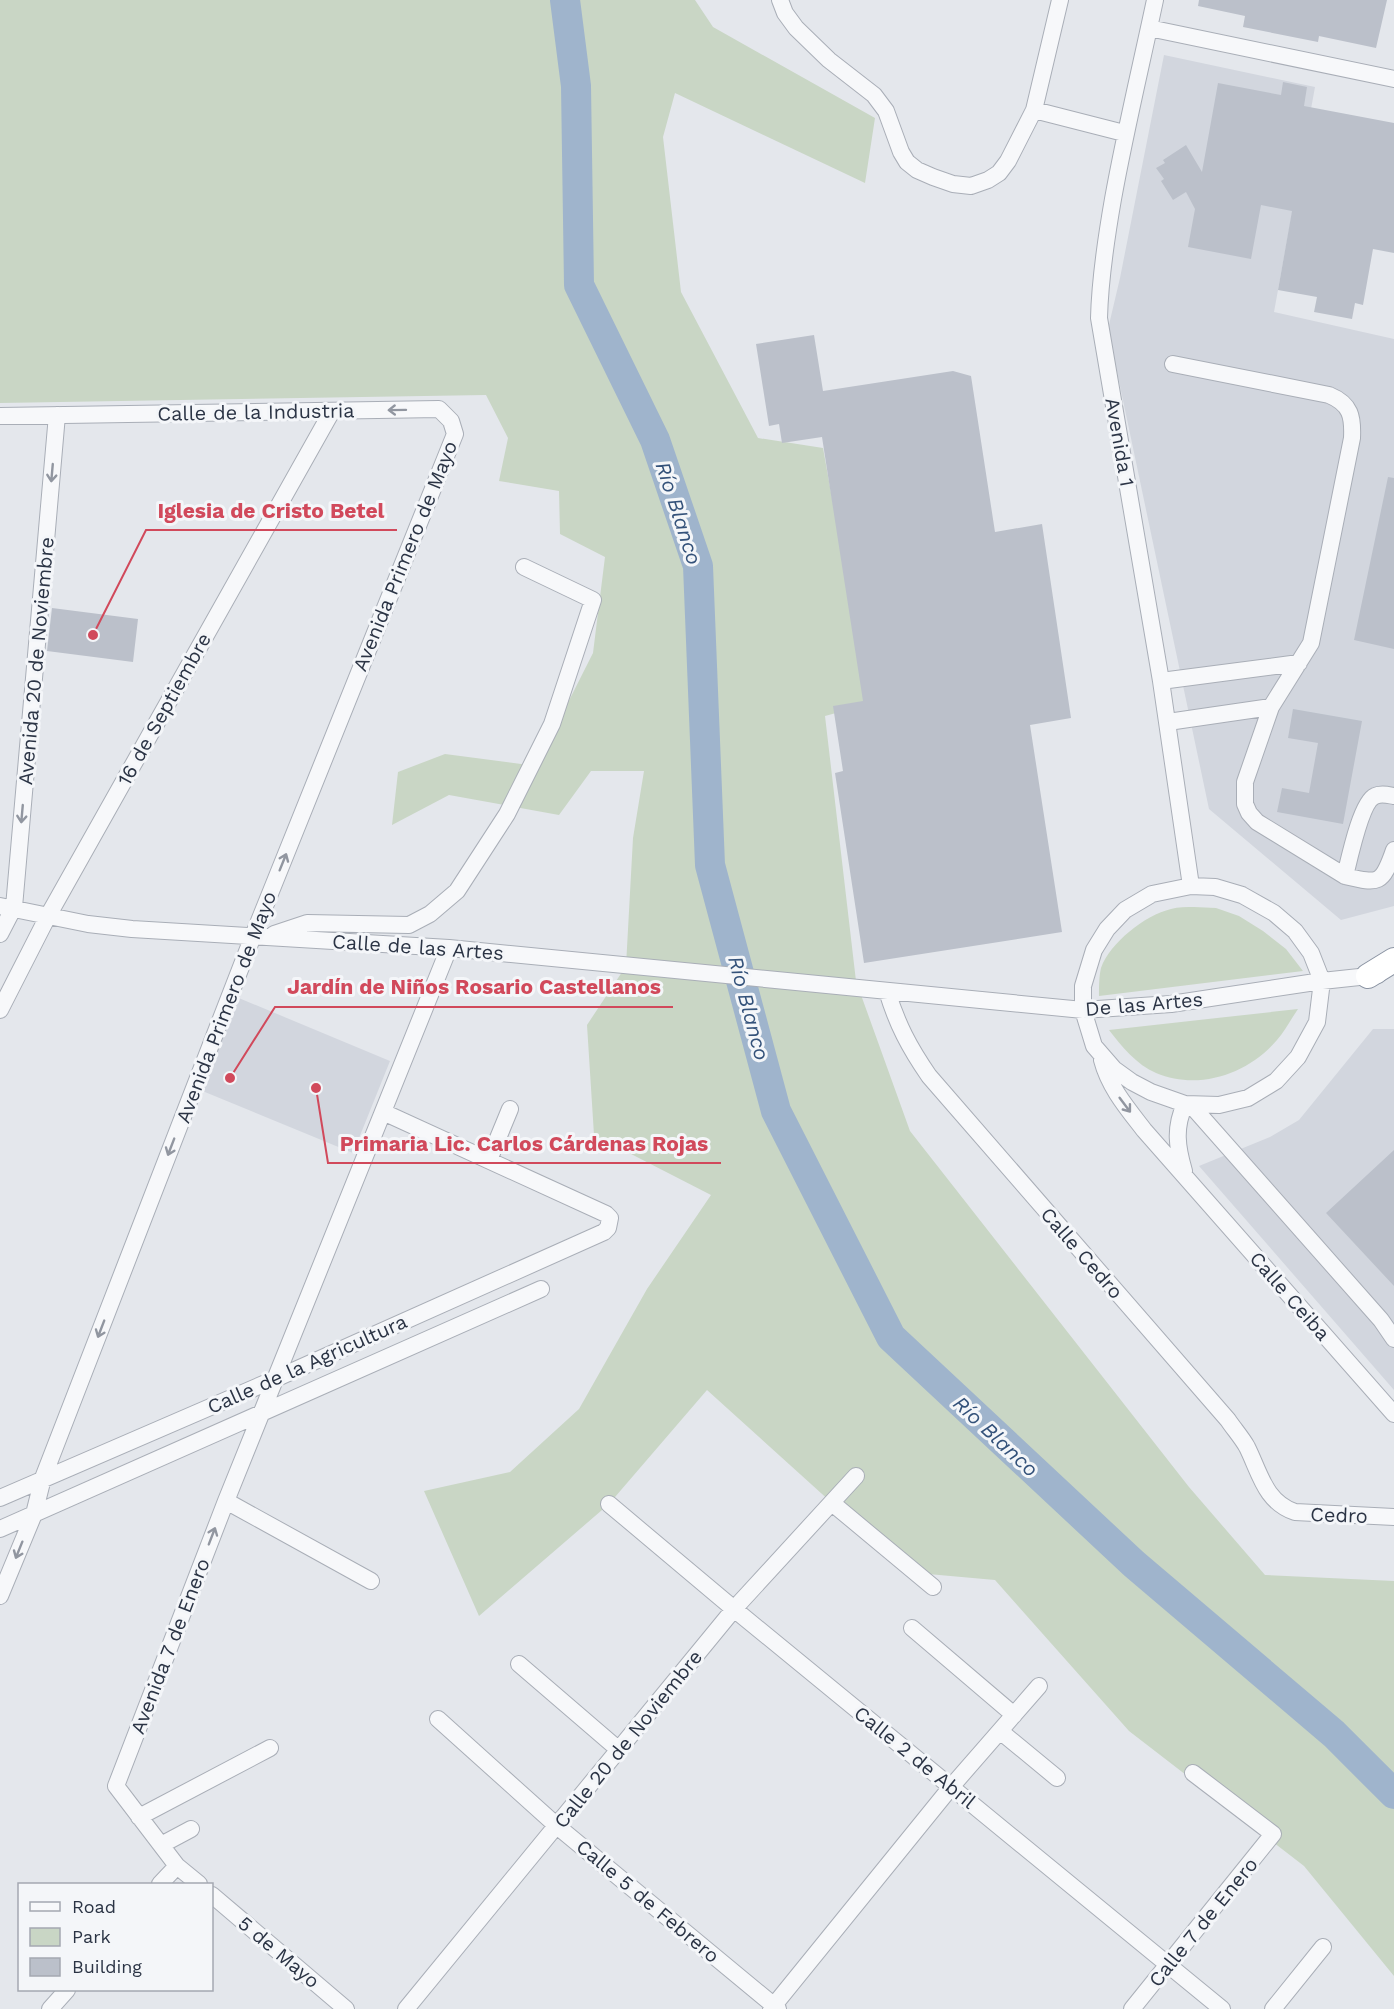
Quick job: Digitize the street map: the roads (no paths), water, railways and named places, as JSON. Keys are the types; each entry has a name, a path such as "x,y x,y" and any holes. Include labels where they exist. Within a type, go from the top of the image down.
{"highway":[{"path":"1368,976 1394,960"},
{"path":"1368,976 1394,977"}],"street":[{"path":"780,0 796,28 829,60 874,95 886,111 907,162 917,170 933,177 953,184 971,186 999,173 1008,161 1034,110 1060,0"},
{"name":"Avenida 1","path":"1155,0 1124,133 1104,251 1100,286 1100,318 1168,722 1191,886"},
{"path":"1149,28 1394,79"},
{"path":"1034,110 1124,133"},
{"path":"1173,364 1329,395 1347,407 1353,420 1352,438 1311,643 1271,707 1245,782 1245,804 1257,822 1345,876 1370,882 1376,881 1386,870 1394,850"},
{"name":"Calle de la Industria","path":"0,416 439,409 451,421"},
{"name":"16 de Septiembre","path":"0,1010 48,916 332,411"},
{"name":"Avenida 20 de Noviembre","path":"7,907 57,415"},
{"name":"Avenida Primero de Mayo","path":"0,1596 260,936 454,434 451,421"},
{"path":"260,936 308,923 409,925 430,914 457,891 507,814 552,724 593,600 524,567"},
{"path":"1161,681 1299,663"},
{"path":"1168,722 1271,707"},
{"path":"1345,876 1369,801 1375,796 1394,796"},
{"path":"1191,886 1215,887 1242,895 1274,913 1296,931 1311,952 1322,981 1317,1022 1298,1057 1276,1081 1248,1098 1220,1105 1188,1104 1151,1092 1132,1082 1114,1069 1094,1046 1083,1010 1083,986 1091,959 1107,929 1125,910 1152,894 1191,886"},
{"path":"0,934 7,907"},
{"name":"Calle de las Artes","path":"7,907 88,924 132,929 449,948 822,985"},
{"name":"Avenida 7 de Enero","path":"177,1866 116,1786 226,1501 449,948"},
{"name":"De las Artes","path":"822,985 1083,1010 1171,1004 1394,972"},
{"name":"Calle Cedro","path":"887,991 900,1029 929,1076 1228,1420 1246,1445 1270,1496 1285,1509"},
{"name":"Calle Ceiba","path":"1100,1053 1114,1092 1144,1130 1394,1414"},
{"path":"1188,1104 1381,1320 1394,1339"},
{"name":"Calle Ceiba","path":"1186,1178 1177,1147 1177,1131 1180,1116 1188,1104"},
{"path":"383,1112 489,1160 510,1109"},
{"name":"Calle de la Agricultura","path":"0,1498 38,1497 268,1396 604,1232 608,1228 610,1218 606,1214 489,1160"},
{"name":"Calle de la Agricultura","path":"0,1529 38,1497 268,1396 541,1289"},
{"name":"Calle 20 de Noviembre","path":"406,2009 734,1609 856,1476"},
{"path":"226,1501 371,1581"},
{"path":"832,1503 933,1587"},
{"name":"Calle 2 de Abril","path":"609,1504 1221,2009"},
{"name":"Cedro","path":"1285,1509 1310,1514 1394,1516"},
{"path":"912,1628 1014,1715"},
{"path":"519,1664 619,1750"},
{"path":"775,2008 951,1787 1039,1686"},
{"name":"Calle 5 de Febrero","path":"438,1719 557,1826 775,2008"},
{"path":"1000,1731 1057,1778"},
{"path":"140,1817 270,1748"},
{"name":"Calle 7 de Enero","path":"1132,2009 1273,1834 1193,1773"},
{"path":"161,1845 191,1828"},
{"path":"161,1883 177,1866 198,1883"},
{"name":"5 de Mayo","path":"213,1896 346,2009"},
{"path":"1274,2009 1323,1947"},
{"path":"50,2009 65,1991"}],"waterway":[{"name":"Río Blanco","path":"565,0 576,86 579,285 655,440 698,566 710,865 776,1111 891,1337 1134,1564 1334,1734 1394,1794"}],"place":[{"name":"Iglesia de Cristo Betel","path":"93,635"},
{"name":"Jardín de Niños Rosario Castellanos","path":"230,1078"},
{"name":"Primaria Lic. Carlos Cárdenas Rojas","path":"316,1088"}]}
